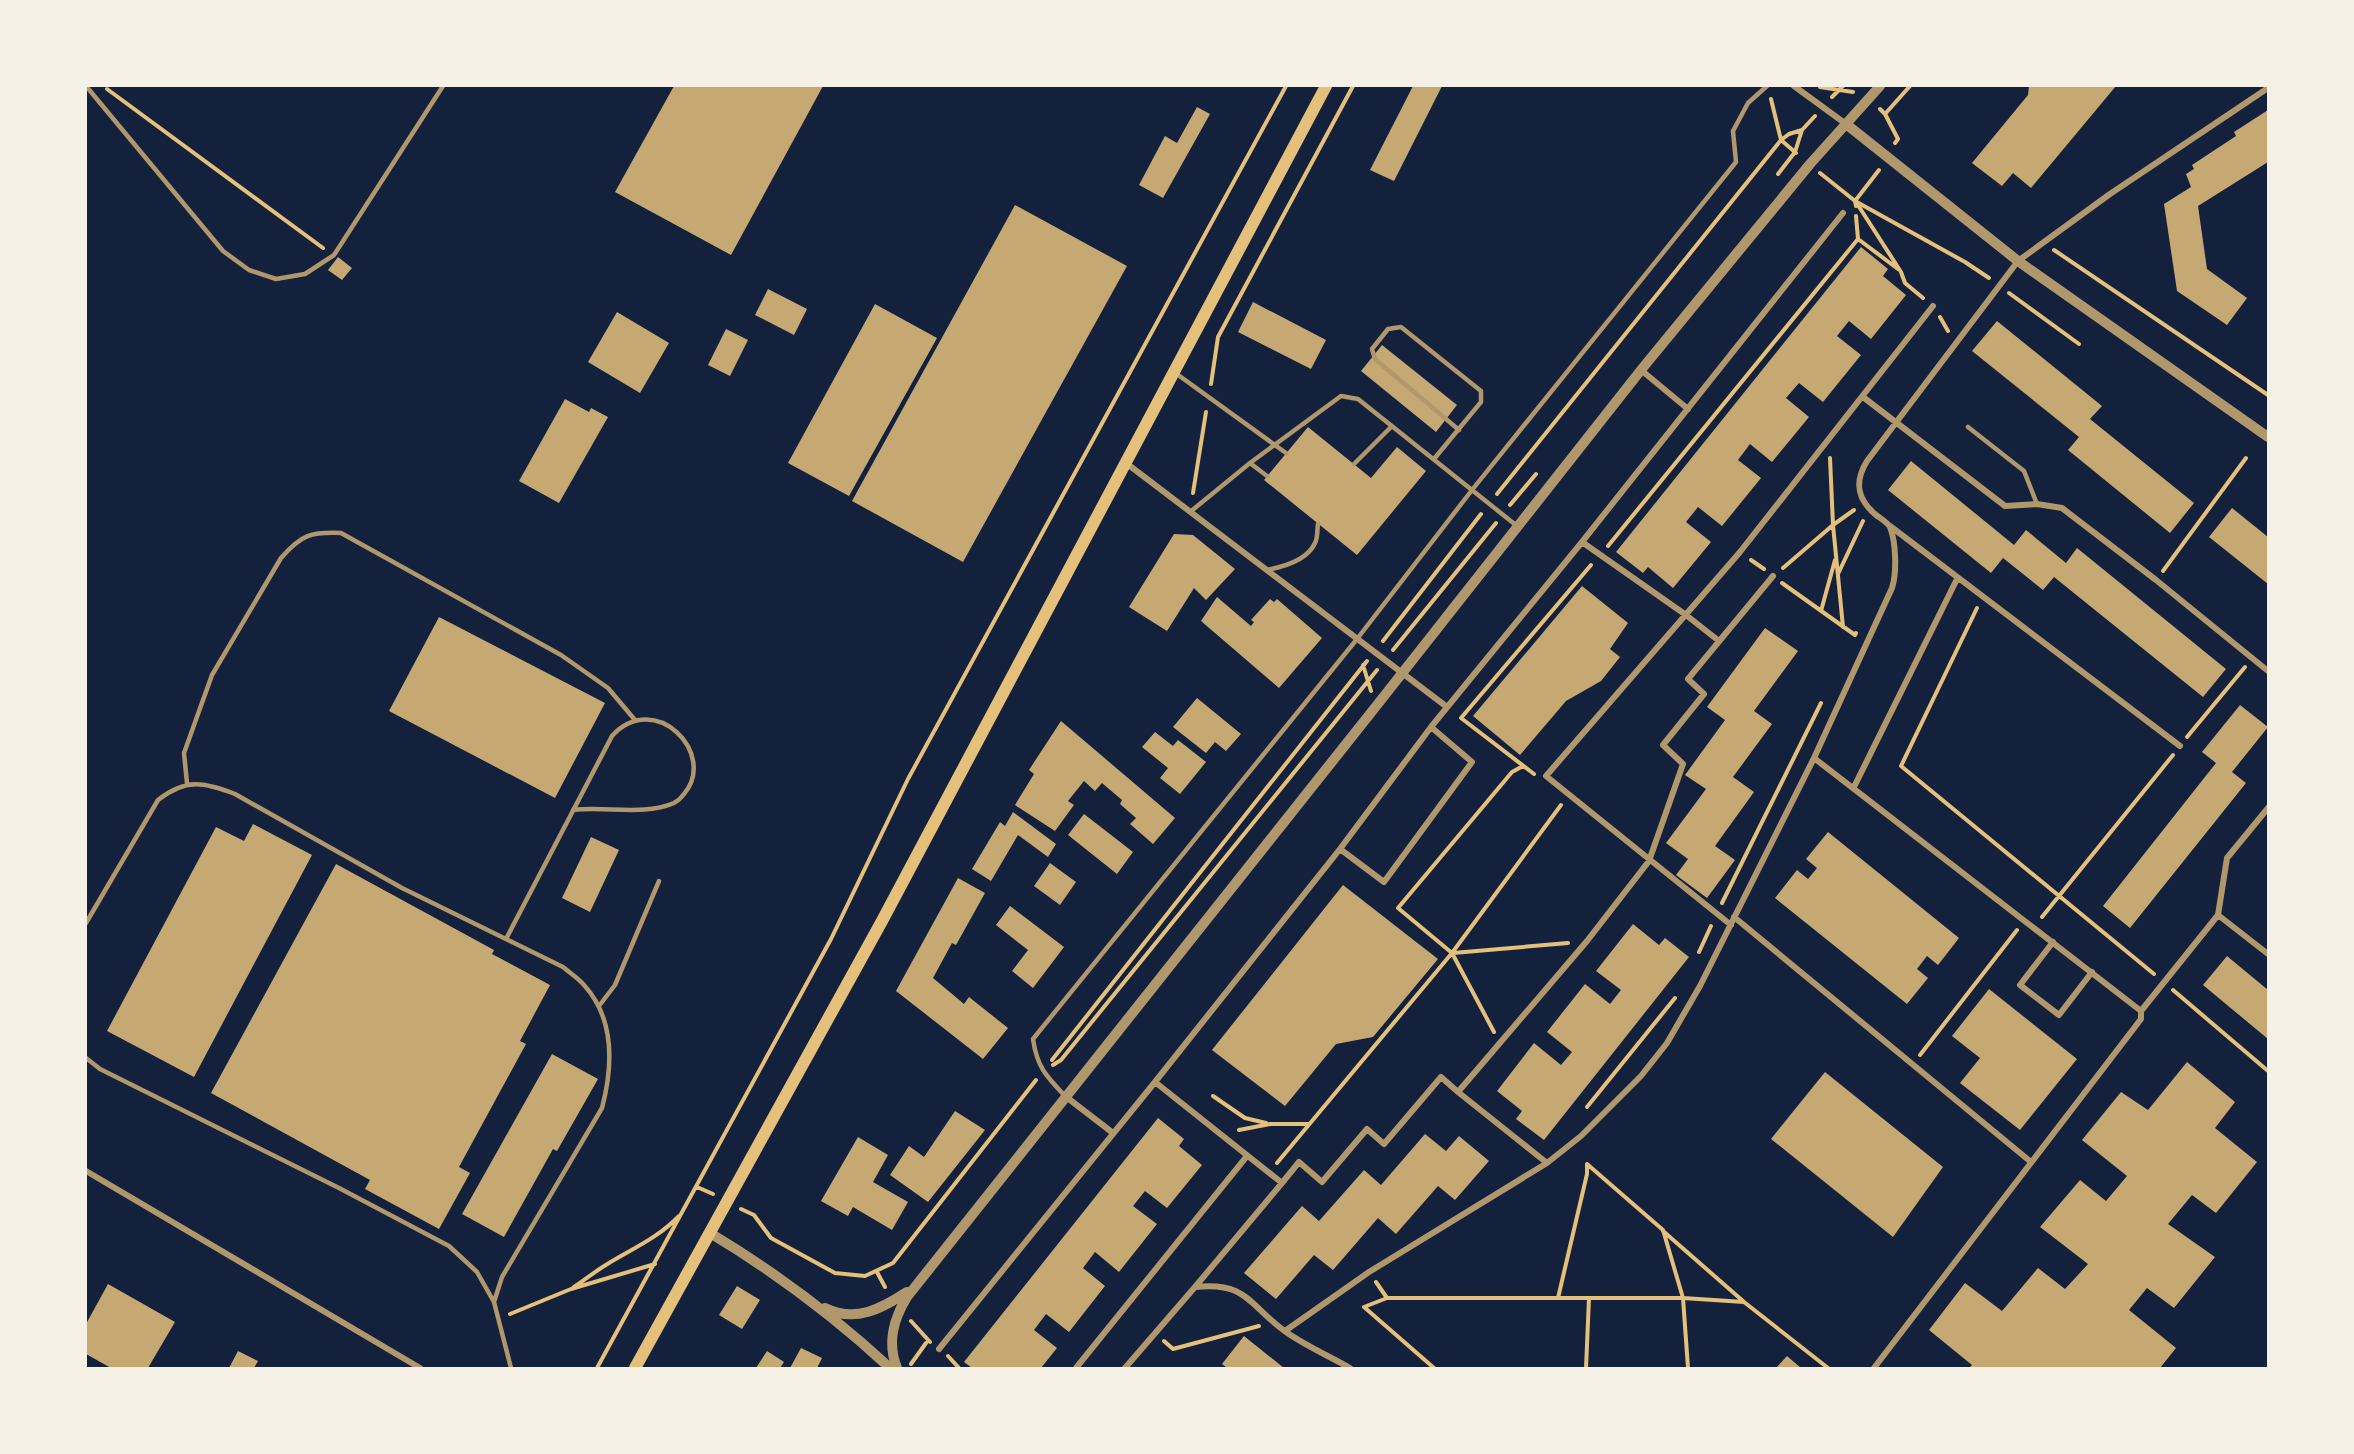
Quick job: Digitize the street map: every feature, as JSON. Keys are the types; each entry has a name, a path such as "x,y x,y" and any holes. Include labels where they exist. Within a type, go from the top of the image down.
{"main road":[{"path":"635,1368 882,921 1326,86"}],"street":[{"path":"1794,86 1846,124 2018,261 2268,437"},
{"path":"897,1368 891,1344 893,1326 899,1309 1065,1096 1382,700 1641,370 1810,164 1880,86"},
{"path":"2180,746 1889,526 1864,504 1858,490 1858,480 1867,461 2018,261 2110,194 2268,88"},
{"path":"939,1349 1155,1082 1340,849 1431,727 1582,542 1843,213"},
{"path":"1731,925 1648,861 1546,776 1740,552 1933,306"},
{"path":"1641,370 1688,409"},
{"path":"1863,397 2005,506 2037,504 2062,508 2156,580 2268,671"},
{"path":"1126,463 1447,707"},
{"path":"1285,1331 1369,1272 1547,1163 1606,1113 1641,1076 1667,1043 1700,986 1814,758 1893,588 1896,568 1889,526"},
{"path":"1582,542 1719,641"},
{"path":"1458,1092 1587,941 1648,861 1683,764 1663,745 1704,694 1688,679 1773,576"},
{"path":"1854,788 1957,579"},
{"path":"1340,849 1384,882 1472,762 1431,727"},
{"path":"1814,758 2140,1011"},
{"path":"1874,1368 2140,1019 2140,1011 2218,915 2227,858 2268,808"},
{"path":"2218,915 2268,954"},
{"path":"1734,917 2031,1162"},
{"path":"2053,942 2020,985 2059,1015 2092,972"},
{"path":"1125,1368 1299,1162 1322,1182 1367,1129 1384,1144 1441,1077 1547,1163"},
{"path":"1155,1082 1282,1183"},
{"path":"1065,1096 1113,1133"},
{"path":"1076,1368 1247,1156"},
{"path":"86,1171 420,1368"},
{"path":"710,1233 747,1255 816,1304 890,1368"},
{"path":"1195,1287 1214,1285 1228,1287 1241,1294 1285,1331 1350,1368"},
{"path":"816,1304 830,1311 859,1315 874,1312 916,1287"}],"lane":[{"path":"86,86 223,251 249,270 276,279 305,274 334,255 443,86"},
{"path":"1065,1096 1043,1072 1035,1057 1033,1039 1357,639 1472,490 1736,162 1733,131 1748,103 1767,86"},
{"path":"1434,459 1459,430 1481,402 1481,391 1401,327 1388,329 1372,349 1375,359 1459,430"},
{"path":"1174,372 1286,453"},
{"path":"1190,512 1250,463 1341,396 1358,399 1518,526"},
{"path":"1354,464 1392,426"},
{"path":"1968,427 2024,471 2037,504"},
{"path":"1250,463 1267,476"},
{"path":"1266,570 1284,567 1300,559 1316,543 1318,524"},
{"path":"187,783 184,753 212,675 282,558 295,542 317,532 341,533 561,655 608,688 635,720"},
{"path":"506,939 573,810 612,736 621,726 635,720 650,720 665,724 682,736 692,753 693,772 689,788 676,802 660,807 573,810"},
{"path":"86,923 158,800 172,789 187,783 212,785 236,794 402,888 563,967 584,984 599,1006 608,1034 610,1060 608,1085 602,1108 502,1277 494,1302"},
{"path":"599,1006 615,985 659,881"},
{"path":"86,1058 100,1069 339,1188 449,1246 477,1272 494,1302 511,1368"}],"path":[{"path":"102,86 334,255"},
{"path":"597,1368 698,1187 831,939 908,779 1286,86"},
{"path":"1190,512 1218,338 1353,86"},
{"path":"1816,86 1839,90 1843,86"},
{"path":"1886,114 1910,86"},
{"path":"1771,96 1781,140"},
{"path":"698,1187 754,1215 771,1238 836,1274 865,1276 893,1263 1490,504 1781,140 1789,134 1802,130 1795,152"},
{"path":"1437,721 1461,718 1600,555 1858,238 1855,201"},
{"path":"1855,201 1901,272 1905,283 1933,306 1956,343"},
{"path":"1855,201 1965,262 2079,344"},
{"path":"1858,238 1901,272"},
{"path":"2049,246 2268,395"},
{"path":"1830,438 1833,525 1843,628"},
{"path":"2156,580 2246,458"},
{"path":"1773,576 1856,508 1871,525"},
{"path":"1838,574 1864,518"},
{"path":"1740,552 1855,635"},
{"path":"1821,611 1836,556"},
{"path":"1982,597 1901,766 2060,894"},
{"path":"1850,646 1861,625"},
{"path":"1043,1072 1061,1060 1394,648"},
{"path":"2034,927 2252,658"},
{"path":"1363,665 1369,689 1382,700"},
{"path":"1696,958 1823,699"},
{"path":"1461,718 1534,774 1546,776"},
{"path":"1500,1043 1452,953 1398,908 1512,772 1523,766"},
{"path":"1268,1173 1452,953 1569,795"},
{"path":"1913,1065 2024,920"},
{"path":"1452,953 1587,941"},
{"path":"1584,1111 1681,990"},
{"path":"1213,1096 1245,1118 1270,1124"},
{"path":"1220,1134 1270,1124 1309,1124"},
{"path":"1558,1298 1587,1174 1587,1164 1744,1302 1828,1368"},
{"path":"571,1289 668,1227 684,1211"},
{"path":"1663,1230 1683,1298 1688,1368"},
{"path":"498,1319 571,1289 655,1264"},
{"path":"1369,1272 1387,1298"},
{"path":"1434,1368 1364,1307 1387,1298 1683,1298 1744,1302"},
{"path":"1586,1368 1589,1298"},
{"path":"1155,1332 1173,1349 1275,1322"},
{"path":"908,1368 928,1340"}],"building":[{"path":"674,86 823,86 731,255 615,192"},
{"path":"1413,86 1442,86 1394,181 1370,170"},
{"path":"2029,86 2116,86 2031,188 2013,173 2002,186 1972,163 2028,95"},
{"path":"1197,107 1210,114 1163,198 1139,185 1165,136 1177,143"},
{"path":"2268,110 2268,162 2198,206 2207,269 2247,298 2227,325 2177,291 2164,204 2191,187 2186,174 2194,169 2192,165 2236,136 2234,132"},
{"path":"1015,205 1127,266 963,562 852,501"},
{"path":"1861,247 1888,269 1883,276 1906,295 1871,339 1849,321 1837,336 1861,355 1823,402 1799,383 1786,398 1809,417 1772,462 1750,444 1738,460 1761,478 1722,526 1698,507 1686,522 1711,542 1673,588 1648,567 1643,573 1616,552"},
{"path":"338,257 352,268 342,280 328,270"},
{"path":"768,289 807,309 794,335 755,315"},
{"path":"1253,302 1326,340 1311,369 1238,332"},
{"path":"875,304 937,338 849,496 788,463"},
{"path":"617,312 669,343 640,393 588,362"},
{"path":"1997,321 2102,406 2090,419 2194,503 2170,533 2068,450 2079,437 1972,351"},
{"path":"726,329 748,340 730,376 708,365"},
{"path":"1382,345 1457,405 1436,432 1361,371"},
{"path":"565,399 589,412 591,408 608,417 559,503 519,481"},
{"path":"1308,427 1371,478 1397,447 1426,471 1357,555 1264,480"},
{"path":"1911,461 2014,545 2026,530 2066,563 2077,548 2226,669 2203,697 2054,577 2043,590 2003,558 1991,573 1888,490"},
{"path":"2232,508 2268,537 2268,584 2209,537"},
{"path":"1174,534 1193,535 1235,569 1206,600 1194,588 1167,631 1129,607"},
{"path":"1582,586 1628,623 1610,649 1620,657 1601,681 1566,701 1520,755 1473,716"},
{"path":"1217,597 1251,626 1254,622 1251,620 1270,599 1274,602 1277,599 1322,638 1279,688 1201,621"},
{"path":"439,617 605,703 555,798 389,711"},
{"path":"1765,628 1798,651 1754,711 1772,724 1733,777 1754,792 1715,846 1735,860 1707,898 1676,875 1688,859 1666,843 1706,789 1685,775 1725,720 1707,707"},
{"path":"1197,698 1241,734 1226,751 1215,742 1206,753 1173,727"},
{"path":"2240,705 2268,727 2232,772 2246,783 2130,928 2103,906 2216,763 2202,752"},
{"path":"1061,721 1175,818 1153,844 1130,824 1136,818 1120,804 1122,800 1102,783 1095,791 1084,781 1068,801 1074,805 1055,831 1015,805 1034,774 1029,770"},
{"path":"1155,732 1173,746 1178,740 1206,762 1180,794 1160,778 1168,768 1142,747"},
{"path":"1013,812 1056,844 1048,857 1018,835 991,881 972,869 1000,822 1005,826"},
{"path":"1084,814 1133,852 1117,874 1068,835"},
{"path":"253,824 312,855 194,1077 107,1031 216,827 244,841"},
{"path":"1828,832 1959,938 1938,965 1927,956 1917,969 1928,978 1907,1004 1775,898 1797,870 1808,879 1817,868 1806,859"},
{"path":"591,837 619,850 590,912 562,898"},
{"path":"1050,863 1076,882 1060,905 1034,886"},
{"path":"336,864 494,950 492,954 550,985 520,1041 526,1044 459,1167 470,1173 439,1229 365,1189 370,1180 211,1093"},
{"path":"958,878 985,893 956,945 952,943 933,978 964,1004 969,997 1008,1028 983,1059 896,991"},
{"path":"1343,885 1438,959 1373,1037 1336,1044 1285,1106 1212,1050"},
{"path":"1010,906 1064,947 1033,988 1012,971 1028,950 996,925"},
{"path":"1633,924 1659,945 1665,938 1689,957 1544,1140 1516,1119 1522,1111 1497,1091 1534,1043 1561,1065 1572,1052 1547,1032 1585,984 1610,1004 1621,990 1596,971"},
{"path":"2227,956 2268,990 2268,1039 2203,985"},
{"path":"1989,989 2077,1059 2020,1130 1960,1083 1980,1058 1952,1036"},
{"path":"552,1054 598,1079 557,1151 553,1149 504,1237 462,1214"},
{"path":"2187,1062 2235,1102 2215,1128 2257,1162 2216,1213 2192,1195 2168,1224 2215,1257 2174,1308 2147,1288 2129,1310 2176,1348 2160,1368 1969,1368 1972,1365 1929,1330 1965,1283 2002,1311 2038,1268 2065,1289 2088,1264 2040,1227 2080,1180 2106,1201 2127,1176 2082,1140 2121,1092 2148,1110"},
{"path":"1825,1072 1943,1167 1893,1237 1771,1139"},
{"path":"955,1111 985,1130 928,1202 890,1175 909,1146 924,1157"},
{"path":"1158,1118 1184,1139 1179,1146 1202,1165 1167,1208 1145,1191 1133,1206 1157,1224 1119,1272 1095,1252 1083,1268 1105,1286 1069,1332 1046,1314 1034,1330 1057,1348 1041,1368 972,1368 964,1362"},
{"path":"1425,1134 1446,1151 1459,1136 1489,1161 1455,1200 1438,1186 1396,1234 1378,1218 1333,1270 1314,1255 1276,1299 1244,1273 1302,1206 1319,1221 1364,1170 1381,1185"},
{"path":"858,1137 888,1155 873,1182 908,1202 892,1230 853,1207 848,1216 821,1201"},
{"path":"108,1284 175,1322 148,1368 111,1368 86,1354 86,1324"},
{"path":"737,1286 760,1300 742,1329 719,1315"},
{"path":"1244,1336 1284,1368 1227,1368 1222,1364"},
{"path":"801,1348 822,1358 817,1368 790,1368"},
{"path":"238,1351 258,1361 254,1368 229,1368"},
{"path":"767,1351 784,1362 780,1368 756,1368"},
{"path":"1787,1356 1801,1368 1776,1368"}]}
